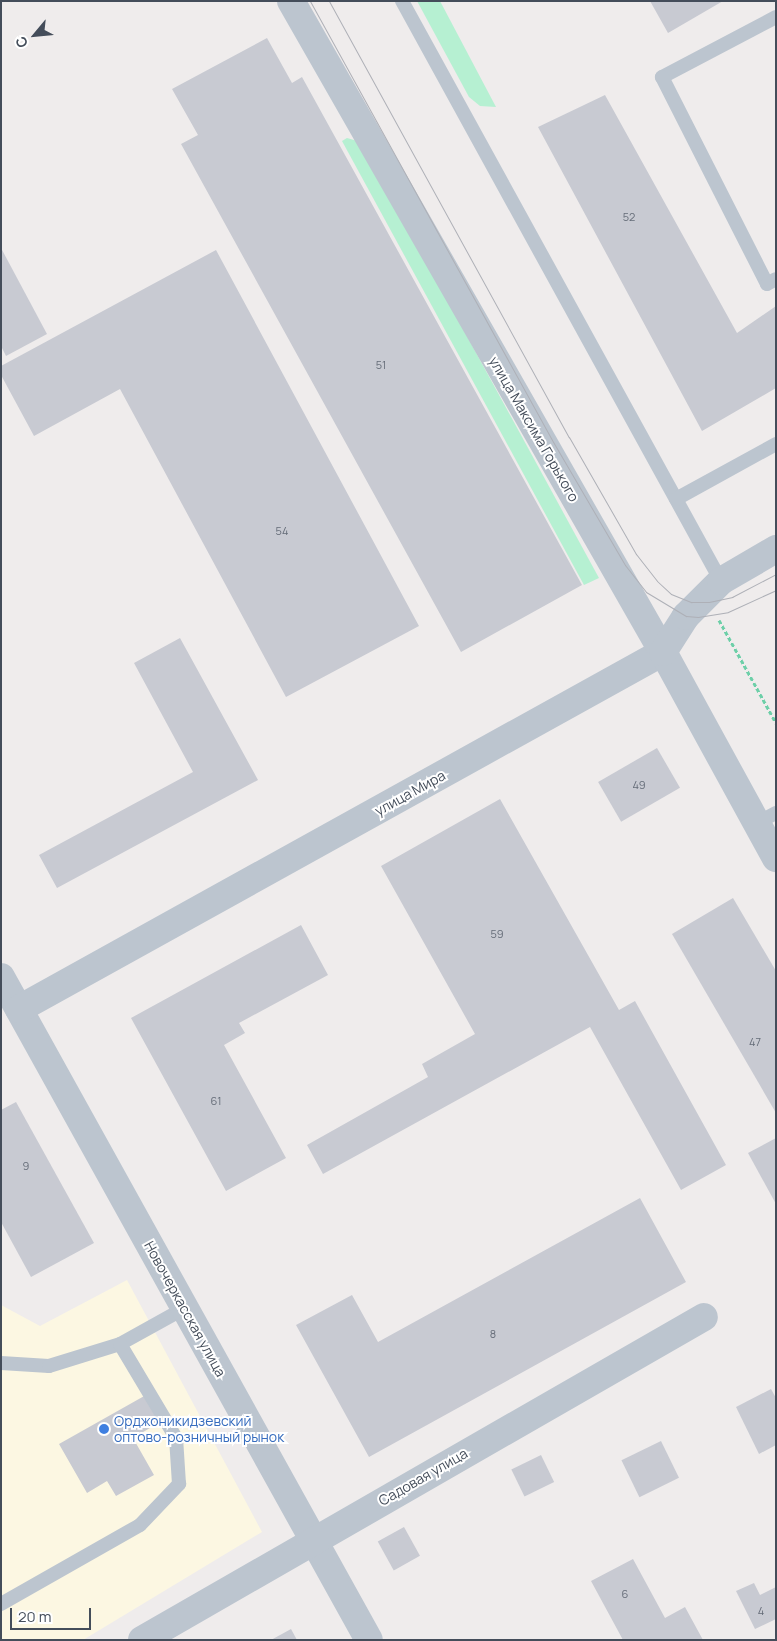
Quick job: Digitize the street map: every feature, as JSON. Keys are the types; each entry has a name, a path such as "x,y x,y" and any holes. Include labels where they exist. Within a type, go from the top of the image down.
{"street":[{"name":"улица Максима Горького","path":"291,1 663,652 766,818 776,858"},
{"name":"улица Мира","path":"19,1009 663,652 686,616 713,588 776,549"},
{"name":"Новочеркасская улица","path":"1,977 369,1640"},
{"name":"Садовая улица","path":"142,1640 704,1317"}],"lane":[{"path":"402,1 676,500 713,588"},
{"path":"776,17 662,77 767,284 776,279"},
{"path":"676,500 776,444"},
{"path":"1,1363 50,1366 120,1344 185,1308"},
{"path":"1,1604 140,1525 179,1484 176,1438 120,1344"}],"path":[{"path":"713,588 776,722"}],"shaded area":[{"name":"Орджоникидзевский оптово-розничный рынок","path":"127,1280 262,1532 83,1640 1,1640 1,1305 40,1326"}],"green space":[{"path":"417,1 440,1 496,107 480,106 469,97"},
{"path":"347,138 361,142 599,578 584,585 342,141"}],"building":[{"path":"650,1 723,1 668,33"},
{"path":"267,38 292,83 302,77 582,585 461,652 181,144 198,135 172,89"},
{"path":"605,95 737,333 776,306 776,388 702,431 538,127"},
{"path":"1,248 47,334 6,356 1,346"},
{"path":"216,250 419,626 286,697 120,389 34,436 1,375 1,366"},
{"path":"180,638 258,780 57,888 39,855 193,772 134,663"},
{"path":"657,748 680,788 621,822 598,782"},
{"path":"500,799 619,1010 635,1001 726,1165 681,1190 590,1027 323,1174 307,1145 428,1077 422,1064 475,1034 381,866"},
{"path":"733,898 776,971 776,1113 672,934"},
{"path":"301,925 328,975 239,1023 245,1033 224,1045 286,1158 226,1191 131,1018"},
{"path":"16,1102 94,1243 31,1277 1,1222 1,1110"},
{"path":"776,1138 776,1204 748,1153"},
{"path":"640,1198 686,1282 369,1457 296,1325 352,1295 378,1342"},
{"path":"771,1389 776,1398 776,1445 759,1454 736,1407"},
{"path":"146,1395 160,1422 133,1438 154,1475 116,1496 107,1481 87,1493 59,1444"},
{"path":"661,1441 679,1478 639,1497 621,1460"},
{"path":"541,1455 554,1482 524,1496 511,1469"},
{"path":"404,1527 420,1556 394,1570 378,1542"},
{"path":"633,1559 665,1618 685,1607 703,1640 623,1640 591,1581"},
{"path":"754,1583 760,1595 776,1587 776,1619 755,1629 736,1591"},
{"path":"291,1629 297,1640 271,1640"}],"tram line":[{"path":"310,1 552,440 625,565 646,592 686,616 698,617 728,612 776,590"},
{"path":"329,1 569,437 636,554 657,581 671,594 691,602 709,602 732,597 776,574"}],"place":[{"name":"Орджоникидзевский оптово-розничный рынок","path":"104,1429"}]}
